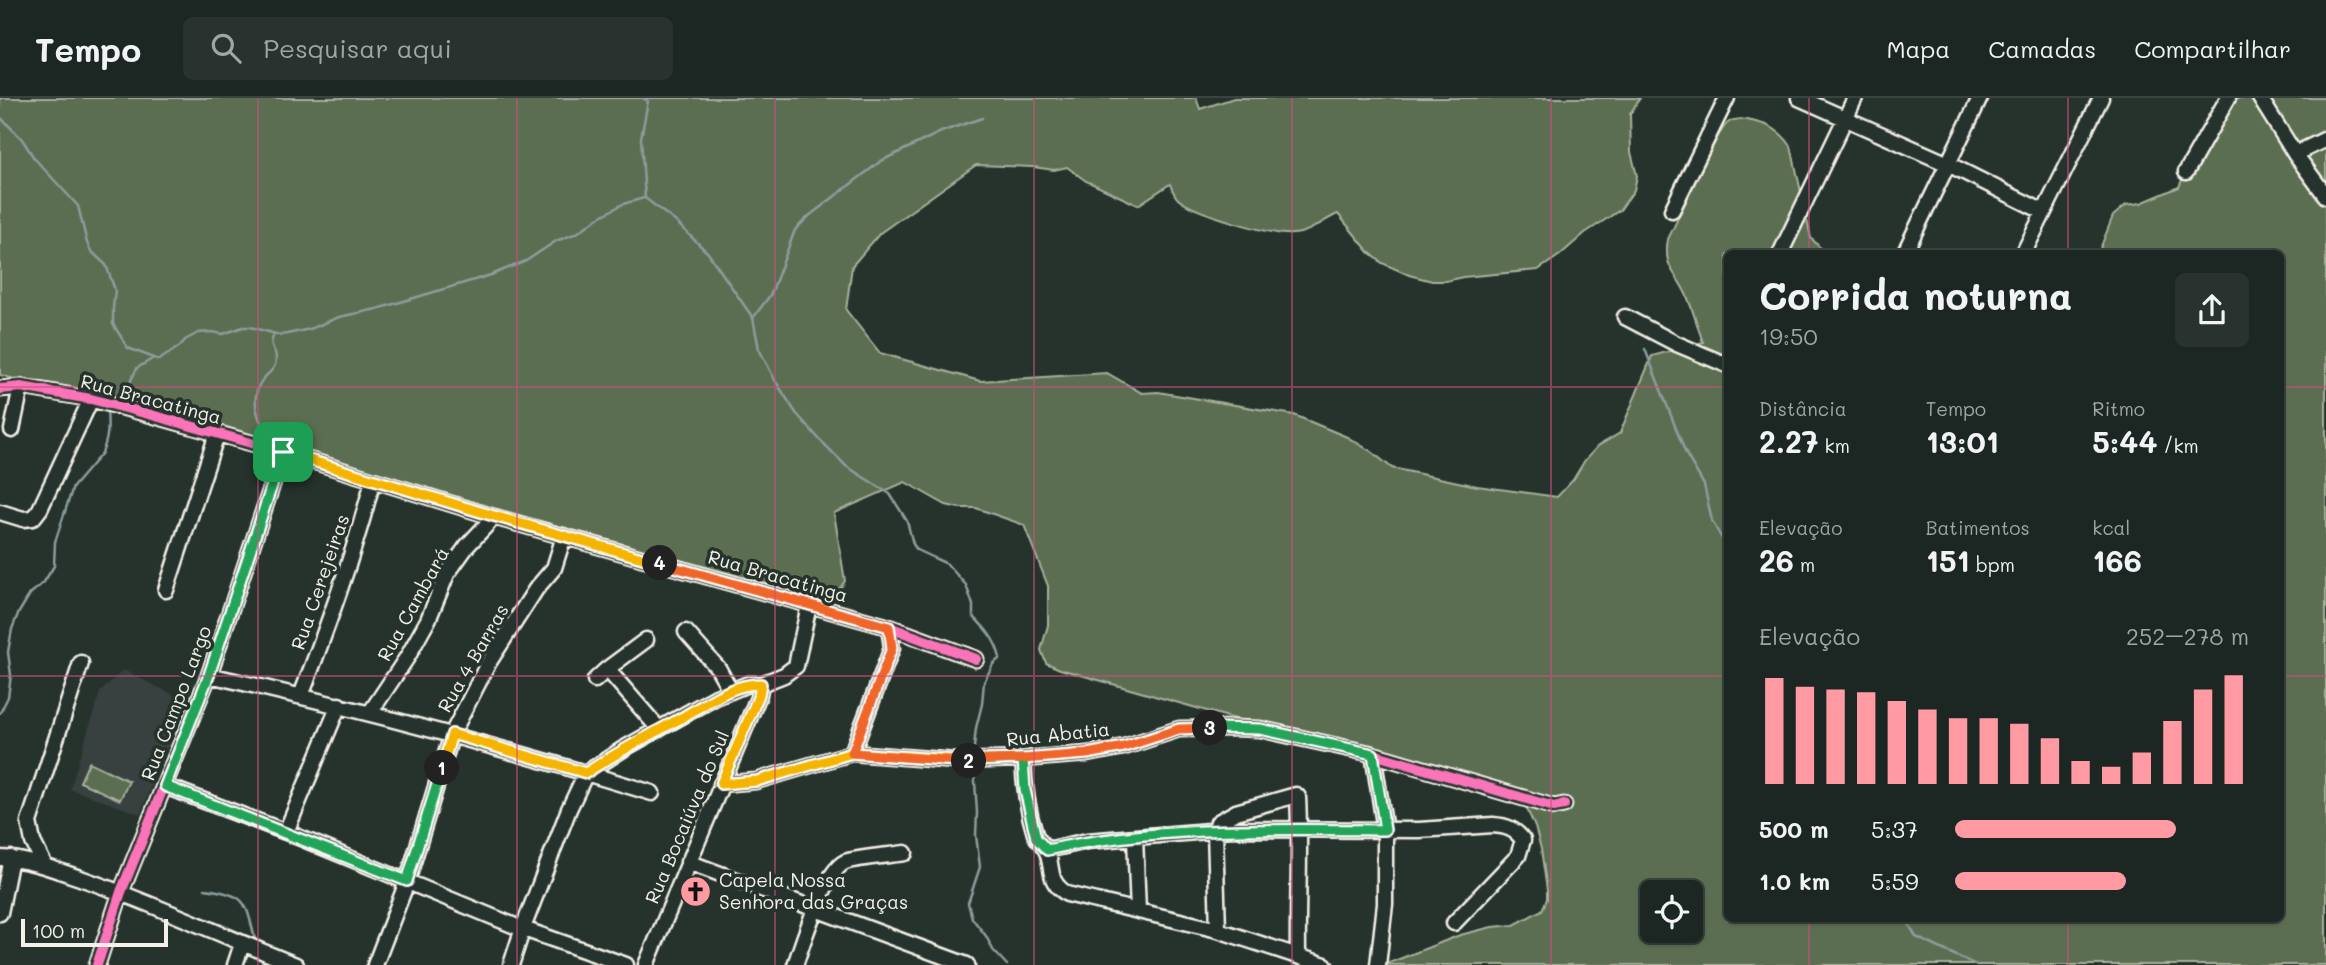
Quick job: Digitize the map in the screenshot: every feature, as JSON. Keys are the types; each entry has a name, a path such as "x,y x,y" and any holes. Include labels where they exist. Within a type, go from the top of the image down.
{"street":[{"path":"1672,210 1727,98"},
{"path":"1799,98 1948,164 2043,212"},
{"path":"1782,250 1855,98"},
{"path":"1906,250 1980,98"},
{"path":"2025,250 2101,98"},
{"path":"2186,172 2228,98"},
{"path":"2260,98 2295,154 2326,196"},
{"path":"2295,154 2326,139"},
{"path":"1625,317 1677,344 1724,364"},
{"path":"12,430 21,387"},
{"name":"Rua Bracatinga","path":"0,390 21,387 91,399 889,627 976,659"},
{"path":"0,512 23,519 33,518 40,509 91,399"},
{"path":"166,590 217,434"},
{"name":"Rua Campo Largo","path":"97,965 121,892 209,675 283,452"},
{"name":"Rua Cerejeiras","path":"301,696 339,597 373,480"},
{"name":"Rua Cambará","path":"370,713 428,620 447,574 494,516"},
{"name":"Rua 4 Barras","path":"375,965 407,881 452,734 489,662 536,589 554,568 564,536"},
{"path":"511,965 569,809 586,773 716,697 748,684 761,684 784,676 796,666 809,605"},
{"path":"852,753 892,648 889,627"},
{"path":"686,632 718,668 731,691"},
{"path":"595,680 646,639"},
{"path":"45,866 33,842 30,822 81,663"},
{"path":"607,668 659,729"},
{"path":"209,675 452,734 652,793"},
{"name":"Rua Bocaiúva do Sul","path":"646,965 759,695 761,684"},
{"path":"286,832 339,705"},
{"name":"Rua Abatia","path":"721,784 757,781 852,753 956,761 1023,759 1124,747 1179,729 1260,729 1373,754"},
{"path":"1378,965 1385,904 1385,830 1373,754 1554,807 1564,804"},
{"path":"1023,759 1025,790 1036,838 1047,850 1052,880 1057,888 1067,894 1218,930 1325,965"},
{"path":"165,786 523,928 626,965"},
{"path":"1218,930 1215,831 1218,822 1236,812 1293,795 1298,797 1300,829 1297,882 1300,959"},
{"path":"1047,850 1087,841 1215,831 1385,830 1493,825 1517,831 1523,840 1518,856 1454,923"},
{"path":"1135,837 1139,912"},
{"path":"795,965 815,908 835,872 845,862 905,853"},
{"path":"0,913 6,858 45,866 121,892 296,965"},
{"path":"688,862 967,965"},
{"path":"235,965 242,944"}],"shaded area":[{"path":"123,670 186,701 140,814 70,789 100,692"}],"green space":[{"path":"0,98 1196,98 1200,109 1234,98 1640,98 1630,114 1631,152 1637,176 1634,190 1620,210 1585,233 1538,270 1432,281 1409,275 1382,263 1369,252 1338,214 1305,232 1283,234 1199,210 1178,199 1170,184 1138,205 1086,181 1067,167 1054,170 976,165 880,233 852,266 846,310 880,353 980,381 1107,373 1142,393 1158,392 1294,415 1347,437 1392,468 1477,486 1557,497 1598,446 1620,433 1652,356 1703,342 1682,286 1669,263 1668,239 1723,128 1729,122 1742,119 1767,125 1791,146 1811,238 1822,250 1724,250 1724,922 2284,922 2284,250 2100,250 2113,216 2126,205 2141,203 2179,187 2205,126 2225,98 2326,98 2326,965 1384,965 1460,935 1514,925 1542,910 1547,899 1547,890 1541,849 1535,827 1518,789 1228,717 1046,663 1041,650 1048,625 1048,586 1024,525 976,508 946,505 905,482 834,513 845,581 836,592 819,598 798,596 0,375"},
{"path":"89,762 129,781 120,800 80,782"}],"waterway":[{"path":"642,98 648,101 641,138 645,198 676,222 708,253 753,318 759,349 796,413 846,466 890,494 907,521 917,550 947,564 966,585 973,605 973,616 990,635 1000,658 993,664 984,682 973,757"},
{"path":"0,117 78,206 87,243 91,251 106,265 115,290 113,324 128,348 154,358"},
{"path":"753,318 771,294 795,230 809,216 881,161 941,132 982,118"},
{"path":"117,400 124,395 137,368 154,358 159,360 198,333 223,334 250,327 280,335 287,334 491,275 526,261 623,204 644,198"},
{"path":"263,427 256,409 256,397 259,385 275,363 276,356 272,345 274,334"},
{"path":"1645,349 1686,454 1704,485 1712,521 1724,543"},
{"path":"0,713 8,697 11,675 8,652 12,629 30,594 44,582 54,566 55,542 73,487 102,453 108,431 107,409"},
{"path":"974,767 980,867 968,903 972,918 993,950 1007,965"},
{"path":"205,889 230,894 243,903 256,942"},
{"path":"1908,922 1916,937 1976,965"},
{"path":"260,955 263,965"}],"cycle path":[{"path":"0,389 21,387 91,399 152,415 494,517 889,627 976,659"},
{"path":"97,965 121,892 209,675 283,452"},
{"path":"721,784 756,781 852,753 956,761 1023,759 1087,754 1124,747 1179,729 1232,728 1260,729 1373,754 1554,807 1564,805"}],"place":[{"name":"Capela Nossa Senhora das Graças","path":"696,891"}],"route":[{"path":"283,452 209,675 165,786 407,881 452,734 586,773 716,697 748,684 761,684 759,695 721,784 757,781 852,753 956,761 1023,759 1025,790 1036,838 1047,850 1087,841 1233,829 1385,830 1373,754 1260,729 1179,729 1124,747 1087,754 1023,759 956,761 868,754 852,753 892,648 889,627 494,516 283,452"}]}
